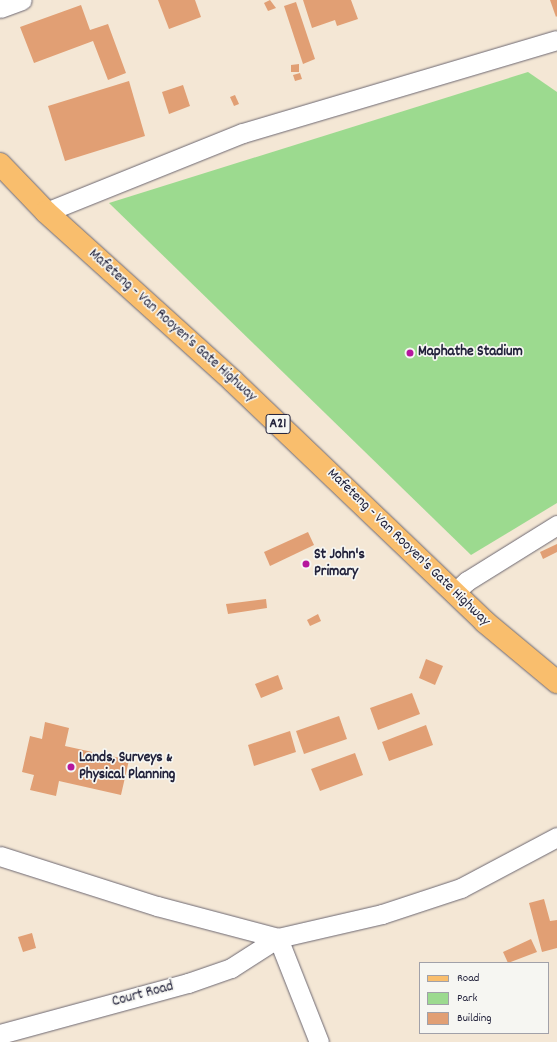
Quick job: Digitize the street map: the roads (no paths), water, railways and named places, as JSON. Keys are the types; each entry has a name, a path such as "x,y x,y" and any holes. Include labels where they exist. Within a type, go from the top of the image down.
{"main road":[{"name":"Mafeteng - Van Rooyen's Gate Highway","path":"0,164 46,212 233,381 485,622 557,682"}],"street":[{"path":"0,8 22,0"},
{"path":"46,212 243,133 557,40"},
{"path":"454,593 467,581 557,526"},
{"path":"0,856 157,906 278,938 382,914 461,888 557,837"},
{"path":"278,938 320,1042"},
{"name":"Court Road","path":"0,1034 224,971 278,938"}],"place":[{"name":"Maphathe Stadium","path":"410,353"},
{"name":"St John's Primary","path":"306,564"},
{"name":"Lands, Surveys & Physical Planning","path":"71,767"}]}
